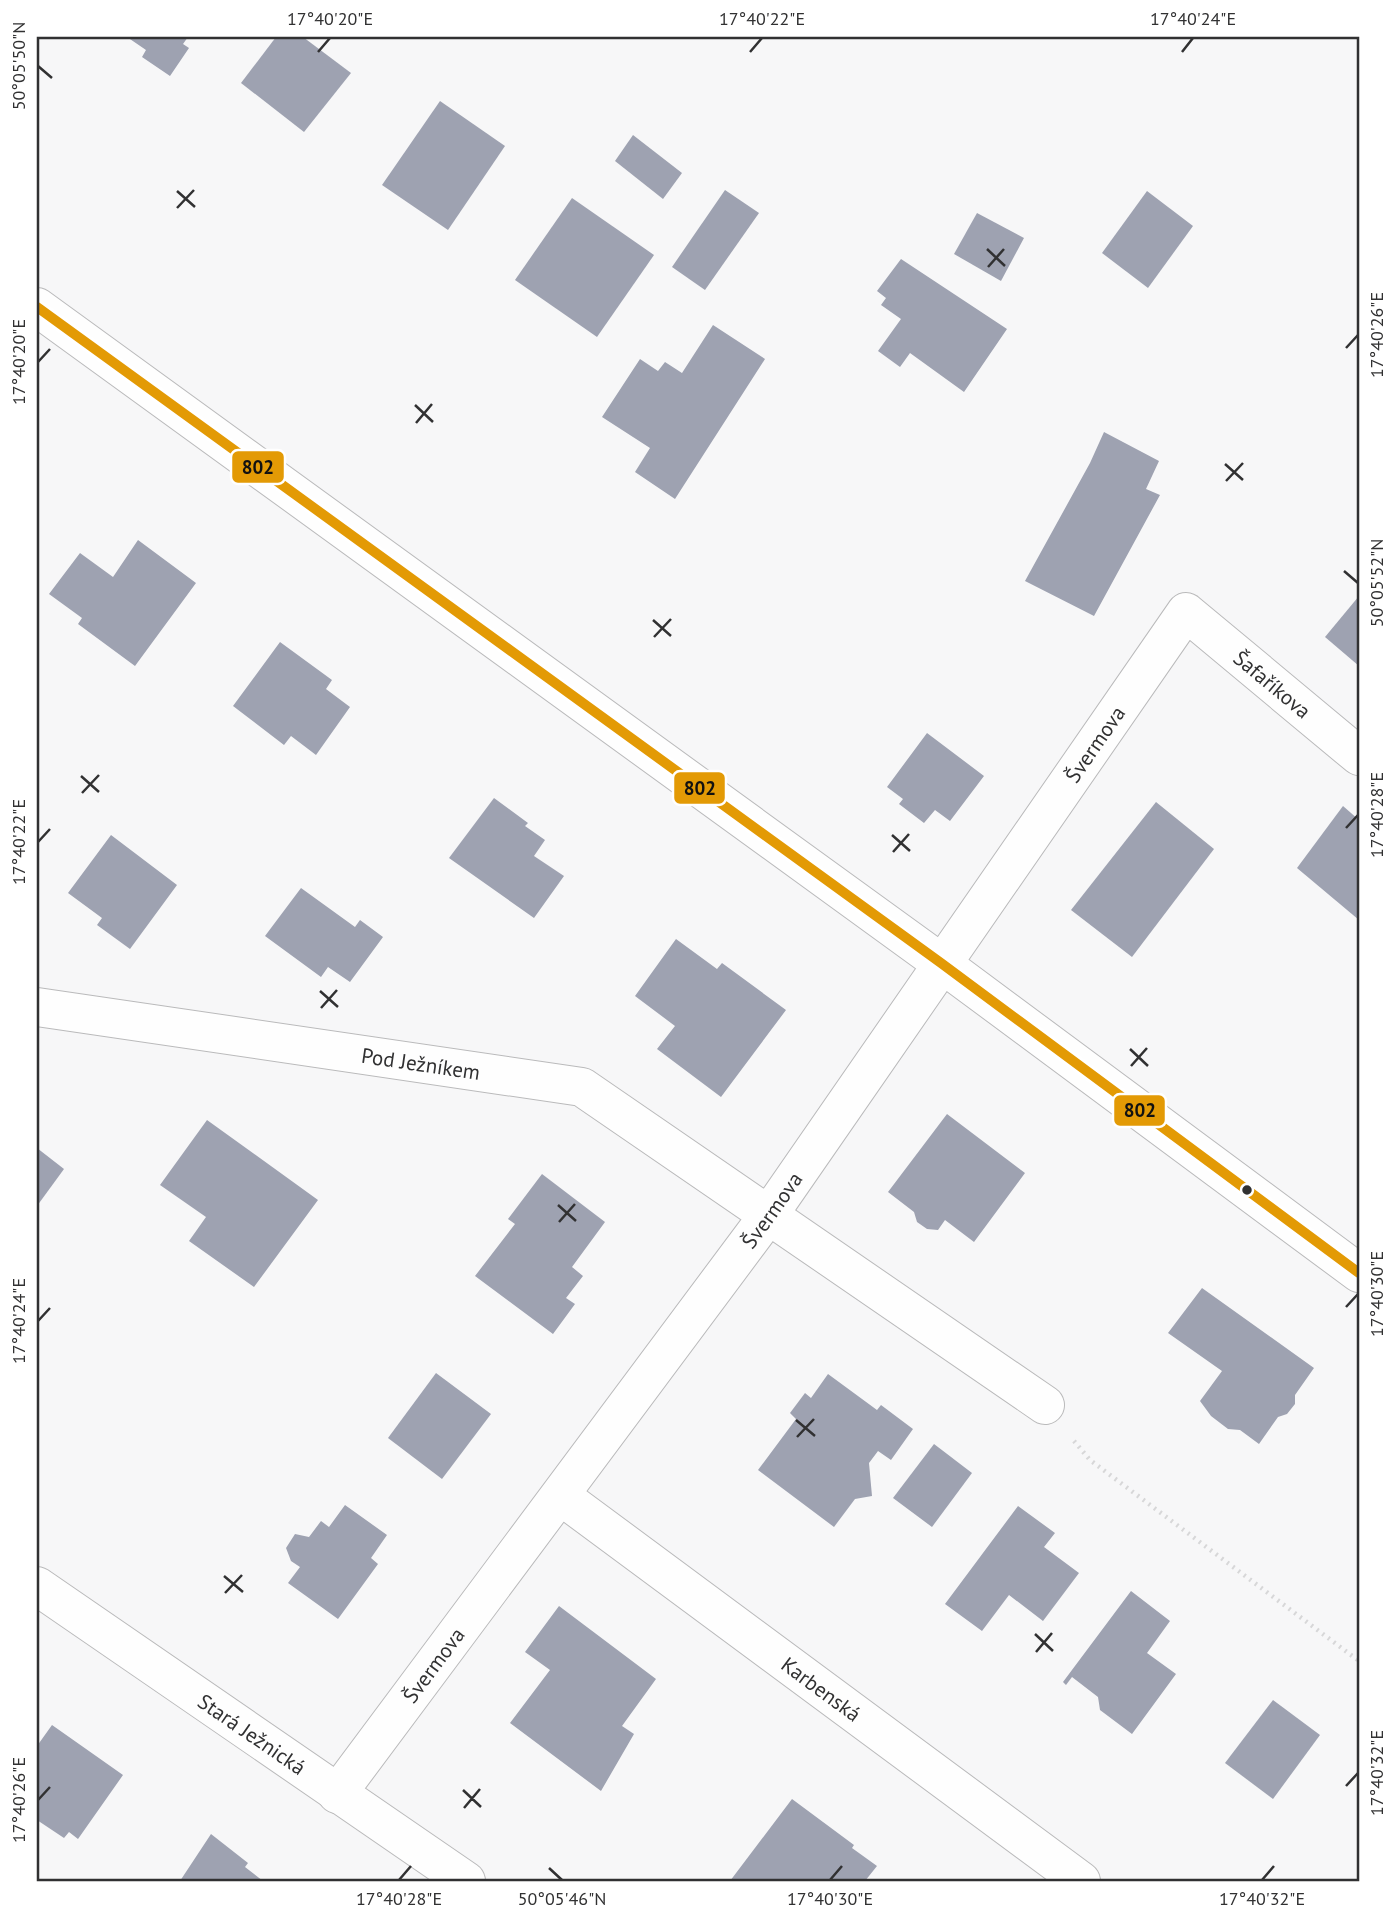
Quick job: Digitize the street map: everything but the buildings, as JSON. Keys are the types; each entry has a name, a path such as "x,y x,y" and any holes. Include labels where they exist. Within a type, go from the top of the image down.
{"street":[{"path":"37,307 940,963 1359,1273"},
{"name":"Švermova","path":"337,1794 770,1213 940,963 1186,612"},
{"name":"Šafaříkova","path":"1186,612 1359,757"},
{"name":"Pod Ježníkem","path":"37,1007 583,1087 770,1213"},
{"path":"770,1213 1045,1405"},
{"name":"Karbenská","path":"561,1496 1081,1881"},
{"name":"Stará Ježnická","path":"37,1586 466,1881"}],"path":[{"path":"1045,1405 1090,1460 1359,1661"}],"transit line":[{"name":"802","path":"37,307 941,963 1359,1273"}]}
